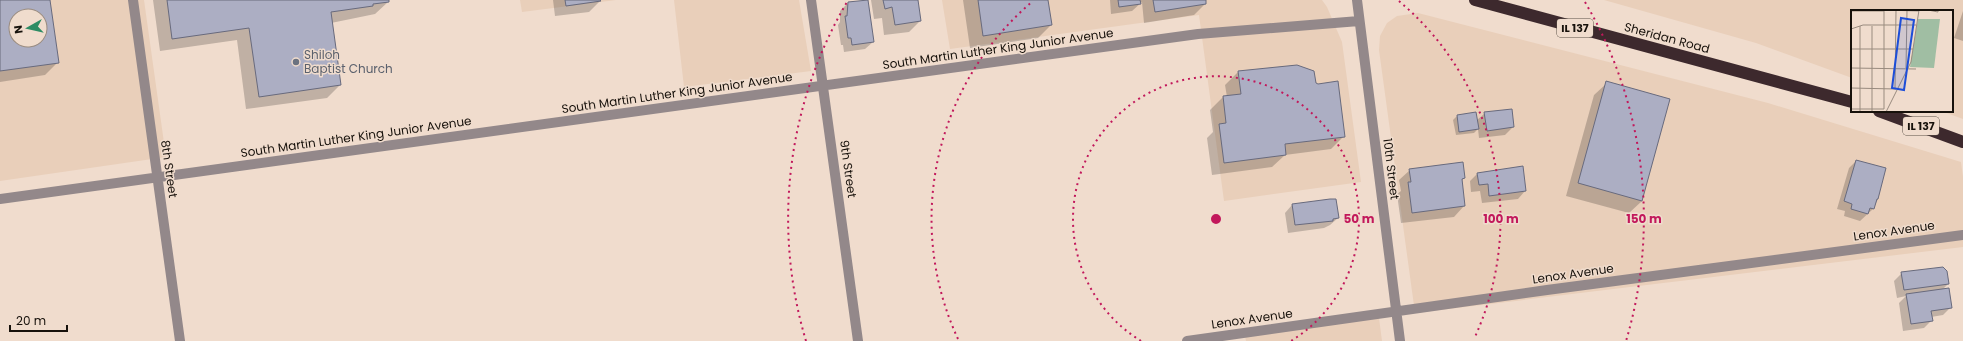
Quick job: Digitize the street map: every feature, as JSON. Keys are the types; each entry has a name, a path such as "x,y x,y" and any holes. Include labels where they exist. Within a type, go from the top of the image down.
{"highway":[{"name":"Sheridan Road","path":"1475,0 1851,102"},
{"name":"IL 137","path":"1882,112 1963,142"}],"street":[{"name":"8th Street","path":"133,0 180,341"},
{"name":"9th Street","path":"810,0 858,341"},
{"name":"10th Street","path":"1357,0 1400,341"},
{"name":"South Martin Luther King Junior Avenue","path":"0,199 1198,34 1359,21"},
{"name":"Lenox Avenue","path":"1187,341 1547,290 1963,235"}],"shaded area":[{"path":"0,0 144,0 166,157 0,181"},
{"path":"520,0 616,0 522,12"},
{"path":"674,0 799,0 811,71 684,87"},
{"path":"942,0 1322,0 1327,7 1342,42 1361,182 1224,201 1199,15 950,49"},
{"path":"1604,0 1963,0 1963,119 1944,112 1953,112 1953,10 1851,10 1851,78 1756,43"},
{"path":"1418,13 1768,103 1961,162 1963,177 1963,247 1415,313 1379,50 1380,36 1387,23 1397,16"},
{"path":"1379,318 1382,341 1246,341 1245,336"}],"building":[{"path":"0,0 50,0 59,63 0,71"},
{"name":"Shiloh Baptist Church","path":"167,0 389,0 389,2 373,4 373,6 331,12 341,85 259,97 249,28 172,39"},
{"path":"565,0 600,0 601,1 566,6"},
{"path":"868,0 874,42 852,45 851,38 848,38 845,16 847,16 848,2"},
{"path":"883,0 918,0 921,21 895,25 892,7 885,9"},
{"path":"978,0 1048,0 1052,25 983,36"},
{"path":"1118,0 1140,0 1141,4 1119,7"},
{"path":"1153,0 1206,0 1206,4 1155,12"},
{"path":"1297,65 1314,71 1316,83 1318,84 1338,81 1345,137 1285,144 1286,155 1224,163 1219,124 1226,123 1223,96 1241,94 1238,71"},
{"path":"1606,81 1670,99 1642,201 1578,183"},
{"path":"1512,109 1514,127 1487,131 1484,112"},
{"path":"1476,112 1479,129 1459,132 1457,115"},
{"path":"1856,160 1886,168 1878,199 1874,209 1870,208 1868,214 1851,209 1852,204 1844,201"},
{"path":"1463,162 1465,178 1462,179 1465,206 1412,213 1408,182 1411,182 1409,169"},
{"path":"1523,166 1526,191 1489,196 1488,184 1479,185 1477,173"},
{"path":"1336,199 1339,218 1333,219 1333,221 1295,225 1292,204"},
{"path":"1943,267 1947,271 1949,284 1904,290 1901,272"},
{"path":"1949,288 1952,308 1931,311 1933,321 1911,324 1906,294"}],"place":[{"name":"Shiloh Baptist Church","path":"296,62"}]}
